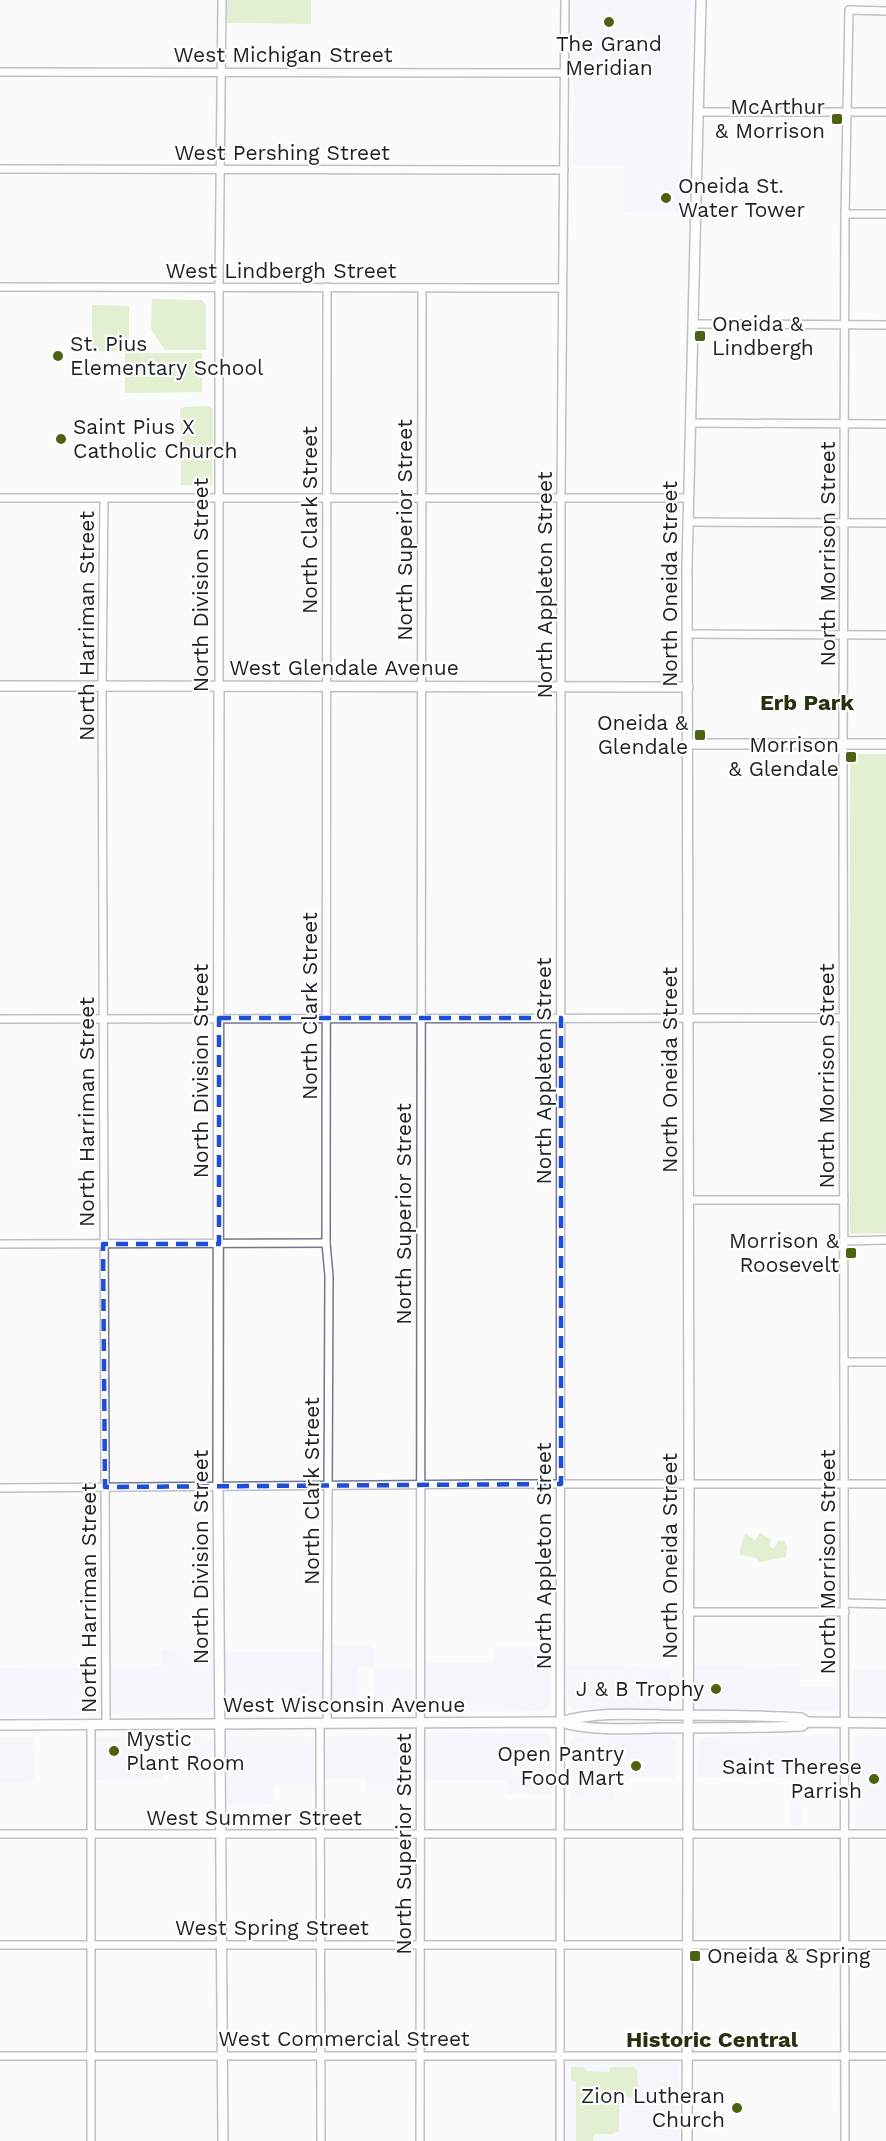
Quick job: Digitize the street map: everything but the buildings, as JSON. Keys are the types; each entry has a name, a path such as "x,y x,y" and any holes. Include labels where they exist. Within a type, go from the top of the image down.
{"main road":[{"name":"North Oneida Street","path":"687,2141 689,1483 687,522 701,0"},
{"name":"West Glendale Avenue","path":"0,686 688,687"},
{"name":"North Division Street","path":"219,686 218,1487 223,2141"},
{"path":"688,744 886,744"},
{"path":"560,1722 573,1718 604,1716 687,1714 801,1718 807,1722 886,1723"},
{"name":"West Wisconsin Avenue","path":"0,1725 560,1722 573,1726 755,1728 802,1726 807,1722"}],"street":[{"name":"North Division Street","path":"219,686 222,0"},
{"name":"North Appleton Street","path":"560,2141 561,498 565,0"},
{"name":"North Morrison Street","path":"845,2141 843,744 845,214 849,10 886,11"},
{"name":"West Michigan Street","path":"0,72 566,73"},
{"path":"698,111 886,112"},
{"name":"West Pershing Street","path":"0,169 564,170"},
{"path":"845,214 886,213"},
{"name":"West Lindbergh Street","path":"0,287 562,288"},
{"name":"North Clark Street","path":"321,2141 320,1834 329,1486 329,1276 326,1243 327,288"},
{"name":"North Superior Street","path":"420,2141 422,288"},
{"path":"692,324 886,325"},
{"path":"690,423 886,424"},
{"path":"0,498 688,498"},
{"name":"North Harriman Street","path":"104,498 102,686 106,1725"},
{"path":"687,522 886,523"},
{"path":"687,634 886,635"},
{"path":"0,1019 843,1018"},
{"path":"688,1200 844,1200"},
{"path":"844,1241 886,1240"},
{"path":"0,1244 326,1243"},
{"path":"844,1362 886,1362"},
{"path":"0,1488 689,1483 886,1484"},
{"path":"845,1603 886,1604"},
{"path":"687,1612 845,1612"},
{"name":"North Harriman Street","path":"91,1725 91,2141"},
{"name":"West Summer Street","path":"0,1834 886,1834"},
{"name":"West Spring Street","path":"0,1945 886,1945"},
{"name":"West Commercial Street","path":"0,2056 886,2056"}],"highlighted area":[{"path":"219,1018 561,1018 561,1484 105,1487 103,1244 219,1244"}],"shaded area":[{"path":"572,0 691,0 687,213 624,212 624,165 573,165"},
{"path":"333,1645 374,1645 374,1667 358,1667 357,1711 335,1711 314,1715 278,1712 233,1713 228,1710 225,1652 332,1652"},
{"path":"495,1646 550,1646 550,1706 541,1711 430,1712 426,1708 424,1663 494,1663"},
{"path":"213,1648 212,1706 206,1713 0,1716 0,1668 161,1667 161,1649"},
{"path":"565,1665 671,1668 670,1708 574,1709 568,1706"},
{"path":"695,1666 800,1667 800,1687 838,1687 837,1711 699,1708 696,1704"},
{"path":"374,1667 413,1668 413,1707 410,1710 406,1712 375,1711"},
{"path":"853,1669 886,1669 886,1713 853,1712"},
{"path":"432,1732 545,1733 551,1738 553,1795 507,1794 508,1780 425,1780 426,1737"},
{"path":"668,1734 676,1740 676,1778 617,1777 615,1800 571,1799 570,1742 575,1737"},
{"path":"831,1735 836,1738 837,1769 800,1770 801,1826 791,1826 791,1777 697,1777 699,1742 705,1737"},
{"path":"206,1736 211,1740 211,1759 164,1759 164,1779 95,1780 95,1742 99,1738"},
{"path":"230,1736 308,1736 314,1739 314,1784 274,1785 273,1804 227,1805 227,1740"},
{"path":"328,1736 409,1736 413,1740 414,1791 367,1792 366,1779 324,1779 324,1738"},
{"path":"855,1736 886,1736 886,1827 855,1827"},
{"path":"0,1737 34,1737 35,1780 30,1780 30,1783 0,1782"},
{"path":"571,2062 676,2062 679,2064 680,2141 565,2141 565,2067"}],"green space":[{"path":"227,0 311,0 311,24 227,23"},
{"path":"152,299 202,300 206,305 206,350 165,350 151,329"},
{"path":"92,305 129,306 129,352 92,351"},
{"path":"125,353 202,353 202,392 125,393"},
{"path":"208,406 213,409 212,486 181,485 180,409"},
{"name":"Erb Park","path":"850,754 886,754 886,1233 850,1234"},
{"path":"745,1533 755,1540 760,1533 772,1540 769,1545 772,1548 778,1541 784,1541 787,1547 786,1557 760,1562 756,1558 740,1555"},
{"path":"571,2067 584,2067 587,2071 609,2072 610,2067 634,2067 637,2070 639,2097 619,2097 619,2131 612,2134 594,2134 593,2141 576,2141 576,2082 571,2080"}],"place":[{"name":"The Grand Meridian","path":"609,22"},
{"name":"McArthur & Morrison","path":"837,119"},
{"name":"Oneida St. Water Tower","path":"666,198"},
{"name":"Oneida & Lindbergh","path":"700,336"},
{"name":"St. Pius Elementary School","path":"58,356"},
{"name":"Saint Pius X Catholic Church","path":"61,439"},
{"name":"Oneida & Glendale","path":"700,735"},
{"name":"Morrison & Glendale","path":"851,757"},
{"name":"Morrison & Roosevelt","path":"851,1253"},
{"name":"J & B Trophy","path":"716,1689"},
{"name":"Mystic Plant Room","path":"114,1751"},
{"name":"Open Pantry Food Mart","path":"636,1766"},
{"name":"Saint Therese Parrish","path":"874,1779"},
{"name":"Oneida & Spring","path":"695,1956"},
{"name":"Zion Lutheran Church","path":"737,2108"}],"district":[{"name":"Erb Park","path":"807,702"},
{"name":"Historic Central","path":"712,2039"}]}
